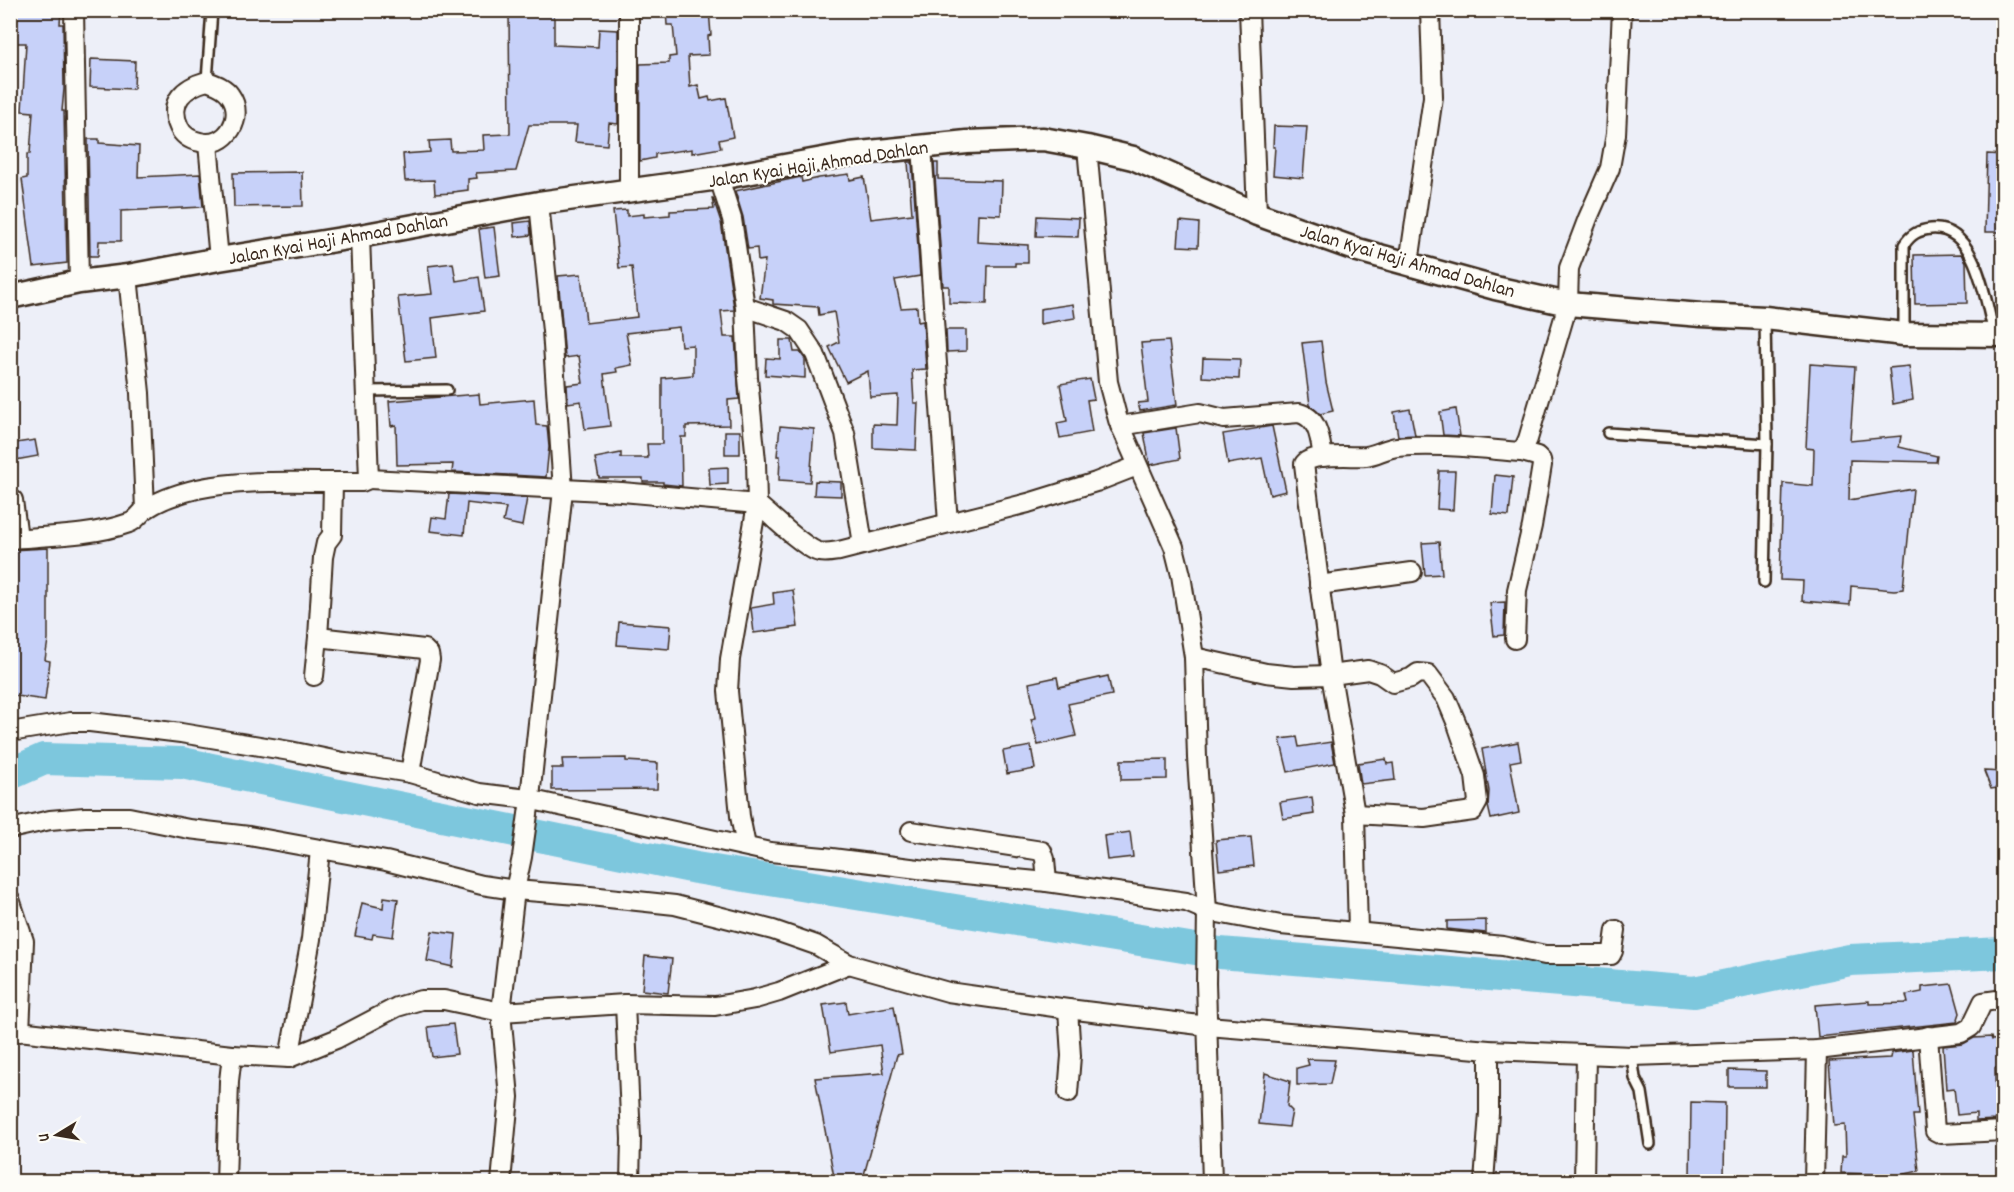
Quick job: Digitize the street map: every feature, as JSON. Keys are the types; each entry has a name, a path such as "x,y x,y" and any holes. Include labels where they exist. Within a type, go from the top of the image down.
{"street":[{"path":"74,10 79,282"},
{"path":"629,10 629,190"},
{"path":"1249,10 1257,214"},
{"path":"1409,263 1433,96 1430,10"},
{"path":"1522,452 1528,440 1568,304 1569,268 1610,168 1616,134 1622,10"},
{"path":"207,81 218,85 230,94 236,106 236,120 229,133 218,141 208,144 191,141 181,132 175,120 175,106 181,94 192,85 207,81"},
{"name":"Jalan Kyai Haji Ahmad Dahlan","path":"10,297 79,282 128,276 539,203 719,178 850,154 967,142 1043,139 1133,158 1257,214 1358,250 1495,288 1568,304 1765,318 1904,334 1999,336"},
{"path":"208,144 219,259"},
{"path":"922,146 948,523"},
{"path":"1088,147 1108,381 1120,426 1174,547 1182,575 1194,657 1197,758 1207,916 1206,983 1212,1182"},
{"path":"719,178 732,219 744,307 756,461 757,504 730,659 728,691 740,816 746,846"},
{"path":"501,1182 509,1097 501,1012 515,890 522,858 529,803 563,490 552,331 539,203"},
{"path":"360,236 369,479"},
{"path":"128,276 140,393 145,509"},
{"path":"744,307 786,321 799,330 814,354 845,433 863,544"},
{"path":"1120,426 1200,412 1216,418 1299,413 1306,415 1314,423 1323,457"},
{"path":"1359,931 1355,814 1331,675 1319,585 1304,464 1309,458 1368,456 1393,447 1417,445 1522,452 1541,460 1532,526 1517,590 1515,639"},
{"path":"13,500 14,538 73,534 105,529 132,522 145,509 176,494 230,484 362,482 369,479 622,492 757,504 817,551 839,551 1028,503 1096,482 1137,466"},
{"path":"314,676 323,557 326,543 332,535 333,482"},
{"path":"1319,585 1412,572"},
{"path":"318,637 424,649 429,654 430,660 410,773"},
{"path":"1194,657 1266,673 1294,676 1331,675 1368,670 1376,672 1393,683 1411,678 1418,673 1428,674 1446,698 1457,724 1478,791 1479,802 1473,811 1455,815 1424,818 1355,814"},
{"path":"10,732 71,723 90,723 245,744 410,773 479,793 770,852 824,856 934,871 1047,882 1186,902 1207,916 1503,946 1545,955 1611,955 1616,930"},
{"path":"10,830 50,820 129,817 386,861 482,885 675,905 773,930 816,945 849,964 948,992 1068,1010 1208,1026 1489,1050 1632,1056 1817,1050 1967,1030 1971,1027 1983,1002 2004,999"},
{"path":"911,831 1042,851 1047,882"},
{"path":"289,1058 311,939 320,850"},
{"path":"10,899 24,941 15,1031 232,1055 289,1058 336,1039 397,1007 421,1000 444,1000 501,1012 625,1004 730,1004 779,992 849,964"},
{"path":"625,1004 632,1139 630,1182"},
{"path":"1068,1010 1071,1056 1068,1093"},
{"path":"1928,1036 1935,1131 1941,1134 2004,1131"},
{"path":"1484,1182 1489,1113 1489,1050"},
{"path":"1814,1182 1817,1050"},
{"path":"1584,1182 1586,1054"},
{"path":"226,1182 232,1055"}],"lane":[{"path":"207,81 212,10"},
{"path":"1904,334 1904,245 1917,232 1941,229 1953,234 1969,249 1999,336"},
{"path":"1764,582 1767,444 1765,318"},
{"path":"365,391 447,390"},
{"path":"1608,433 1767,444"},
{"path":"1632,1056 1635,1078 1642,1092 1650,1144"}],"building":[{"path":"10,10 61,10 67,263 34,267 22,179 27,178 27,154 30,154 33,112 22,111 26,43 10,43"},
{"path":"509,10 554,10 554,45 598,47 599,29 618,30 618,124 609,123 607,145 575,142 577,125 529,125 516,171 476,173 477,178 468,179 468,190 453,193 435,194 434,180 405,181 403,154 430,152 429,141 450,140 451,151 484,150 483,135 510,134"},
{"path":"666,10 709,10 711,35 708,36 709,55 688,56 690,87 698,85 701,99 709,97 710,101 726,98 733,137 719,140 721,148 692,153 692,149 655,154 655,158 640,161 640,64 669,63 669,57 676,56 673,25 667,25"},
{"path":"91,59 135,61 134,89 90,87"},
{"path":"1274,126 1307,127 1303,178 1273,175"},
{"path":"88,139 99,139 99,143 139,146 138,177 200,174 203,207 121,211 121,241 99,241 98,256 90,256"},
{"path":"1987,154 2004,155 2004,232 1985,232"},
{"path":"908,162 912,162 920,276 895,280 901,308 917,307 918,322 923,321 926,369 912,370 914,403 918,403 916,450 873,448 873,424 897,425 898,395 870,397 868,371 846,382 829,347 839,342 834,312 819,315 818,307 773,304 773,300 760,298 765,260 758,261 757,248 748,249 743,217 735,191 801,177 802,182 849,174 850,180 864,177 871,219 912,214"},
{"path":"934,163 938,163 938,179 1002,181 1001,215 978,214 977,242 1028,245 1028,263 1015,263 1015,266 988,266 987,304 949,303 949,286 943,286"},
{"path":"302,172 303,206 234,207 233,173"},
{"path":"712,198 721,222 734,308 734,310 721,311 724,337 735,337 739,399 728,400 729,425 686,426 686,437 681,437 682,486 663,484 663,482 643,482 643,478 599,478 595,458 621,453 621,458 648,458 647,444 662,444 662,378 693,375 693,345 681,346 679,327 626,333 632,365 616,368 617,372 604,374 610,426 585,429 581,401 568,403 567,385 583,383 579,356 565,358 558,276 581,274 586,323 637,317 632,267 619,268 613,211 627,210 627,216 670,215 670,211 714,209"},
{"path":"1037,216 1079,218 1078,237 1036,236"},
{"path":"530,221 531,235 515,237 514,223"},
{"path":"1180,221 1199,223 1198,247 1178,246"},
{"path":"494,227 500,276 485,278 479,229"},
{"path":"1962,254 1966,262 1967,303 1915,304 1914,255"},
{"path":"453,263 456,281 479,277 484,311 432,318 436,358 406,361 398,297 432,294 428,266"},
{"path":"1073,304 1075,318 1040,324 1040,309"},
{"path":"946,330 966,330 966,351 947,352"},
{"path":"780,340 792,340 794,352 800,352 805,359 805,378 765,375 766,358 780,359"},
{"path":"1169,341 1177,405 1140,411 1138,403 1148,402 1141,343"},
{"path":"1321,341 1326,382 1333,411 1320,414 1310,405 1302,343"},
{"path":"1203,358 1240,359 1239,379 1202,377"},
{"path":"1810,364 1855,367 1850,441 1901,436 1899,447 1937,456 1936,462 1850,460 1849,500 1913,489 1903,589 1851,586 1850,605 1802,601 1803,581 1780,580 1783,483 1813,486 1814,449 1806,448"},
{"path":"1909,366 1913,400 1893,404 1889,368"},
{"path":"1090,379 1094,399 1087,400 1092,432 1060,438 1057,423 1067,421 1060,384"},
{"path":"479,394 480,404 534,399 536,425 547,426 549,447 546,477 452,472 453,464 397,465 396,425 391,426 389,401"},
{"path":"1410,409 1415,435 1398,436 1394,412"},
{"path":"1456,409 1460,436 1443,435 1440,412"},
{"path":"780,426 814,429 810,482 779,480 780,456 777,456"},
{"path":"1272,426 1286,491 1270,495 1262,458 1228,464 1223,434"},
{"path":"1176,428 1180,459 1150,465 1144,433"},
{"path":"725,431 740,431 740,454 725,454"},
{"path":"35,440 38,456 10,461 10,444"},
{"path":"728,467 728,484 710,485 709,468"},
{"path":"1439,471 1455,471 1453,510 1437,509"},
{"path":"1495,475 1513,477 1509,516 1492,514"},
{"path":"815,481 841,482 841,496 814,495"},
{"path":"449,494 527,498 522,526 503,522 506,508 467,503 464,535 430,531 432,517 446,519"},
{"path":"1439,542 1442,574 1425,575 1422,543"},
{"path":"48,548 48,640 45,660 50,661 45,700 10,695 10,550"},
{"path":"793,590 798,627 754,633 751,608 774,604 773,593"},
{"path":"1505,602 1504,635 1494,636 1490,603"},
{"path":"619,622 671,626 669,649 617,645"},
{"path":"1108,676 1112,695 1068,704 1076,736 1038,745 1031,719 1036,718 1029,683 1057,677 1059,687"},
{"path":"1297,737 1299,747 1331,742 1335,763 1288,772 1280,739"},
{"path":"1518,742 1521,760 1510,762 1519,813 1491,819 1482,749"},
{"path":"1031,746 1035,769 1007,774 1003,751"},
{"path":"626,758 626,761 658,763 657,789 552,790 552,768 563,768 562,759"},
{"path":"1167,759 1167,779 1121,780 1121,760"},
{"path":"1386,759 1387,764 1393,763 1395,780 1361,784 1358,763"},
{"path":"1984,771 2004,772 2004,787 1991,789"},
{"path":"1312,797 1314,814 1283,819 1280,802"},
{"path":"1130,832 1133,857 1107,860 1104,836"},
{"path":"1251,837 1254,866 1219,870 1216,840"},
{"path":"384,897 398,899 393,937 373,934 372,939 355,936 362,903 383,908"},
{"path":"1486,920 1486,933 1447,929 1447,921"},
{"path":"432,931 456,934 453,967 427,961"},
{"path":"645,956 672,959 668,993 642,990"},
{"path":"1952,984 1960,1013 1957,1022 1818,1037 1815,1005 1869,1001 1869,1004 1908,1003 1906,995 1922,992 1922,987"},
{"path":"846,1002 848,1014 894,1006 902,1054 897,1055 862,1182 835,1182 815,1078 884,1073 880,1045 831,1052 823,1005"},
{"path":"453,1024 457,1054 432,1057 428,1027"},
{"path":"1991,1037 1992,1040 2004,1039 2004,1067 1995,1068 1996,1120 1976,1121 1976,1113 1957,1115 1954,1088 1946,1089 1943,1046 1963,1044 1974,1038"},
{"path":"1913,1050 1918,1115 1913,1115 1919,1171 1901,1175 1841,1173 1842,1156 1846,1156 1845,1125 1834,1126 1829,1061 1890,1058 1891,1053"},
{"path":"1307,1059 1335,1060 1330,1084 1297,1085 1297,1068 1309,1065"},
{"path":"1729,1070 1766,1071 1766,1087 1729,1087"},
{"path":"1265,1073 1290,1081 1287,1106 1292,1111 1289,1127 1259,1124"},
{"path":"1691,1102 1725,1103 1724,1179 1690,1178"}],"waterway":[{"path":"10,774 44,759 182,763 696,868 1220,953 1694,992 1850,960 2004,953"}]}
